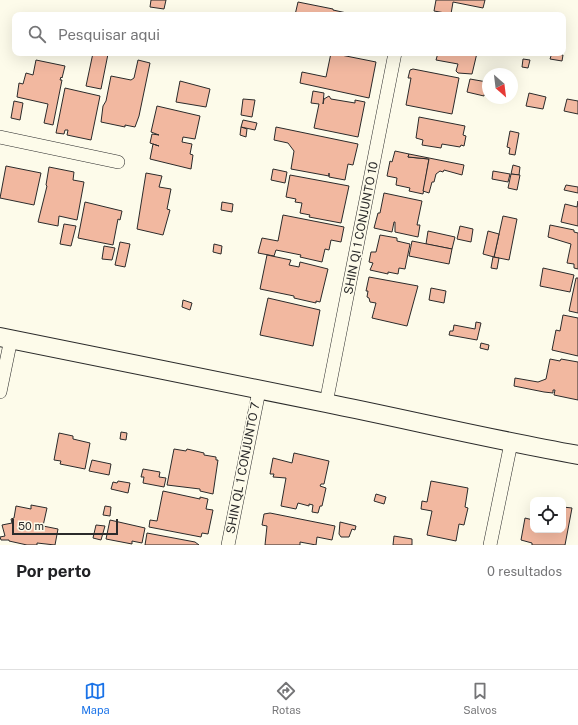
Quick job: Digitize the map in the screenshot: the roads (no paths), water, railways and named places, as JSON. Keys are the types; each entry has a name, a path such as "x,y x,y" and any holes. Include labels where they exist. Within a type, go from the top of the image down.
{"street":[{"name":"SHIN QI 1 CONJUNTO 10","path":"326,403 394,56"},
{"path":"0,137 118,162"},
{"path":"0,392 5,338 258,391 326,403 511,443 578,455"},
{"name":"SHIN QL 1 CONJUNTO 7","path":"228,545 258,391"},
{"path":"490,545 511,443"}]}
